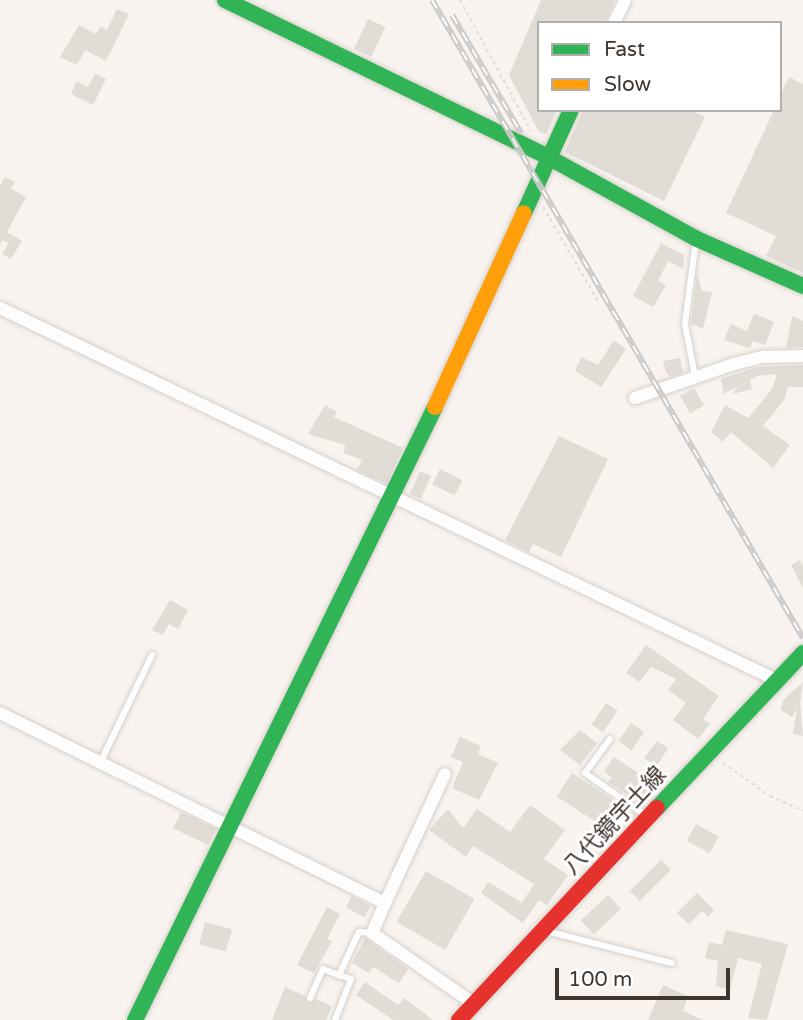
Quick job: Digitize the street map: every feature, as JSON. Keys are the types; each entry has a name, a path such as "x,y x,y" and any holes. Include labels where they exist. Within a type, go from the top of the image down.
{"street":[{"path":"225,0 541,153 697,239 803,286"},
{"path":"615,21 625,0"},
{"path":"135,1020 230,822 394,497 533,191 541,153 570,112"},
{"path":"0,308 778,681"},
{"path":"635,398 695,376 762,357 803,356"},
{"name":"八代鏡宇土線","path":"459,1020 803,653"},
{"path":"0,713 230,822 385,903"},
{"path":"445,774 372,933 474,1004"}],"lane":[{"path":"695,376 685,324 697,239"},
{"path":"101,761 152,654"},
{"path":"610,738 585,773 650,818"},
{"path":"544,930 556,937 671,963"},
{"path":"339,975 359,932 372,933"},
{"path":"310,998 323,969 351,979 335,1020"}],"path":[{"path":"460,0 541,153"},
{"path":"533,191 598,301"},
{"path":"710,753 769,796 803,810 803,815"}],"building":[{"path":"541,0 615,0 606,21 537,21 537,112 556,112 546,134 539,132 509,75"},
{"path":"117,9 129,14 106,61 85,50 77,65 60,57 79,25 96,34 100,26 107,30"},
{"path":"368,19 385,27 371,57 354,49"},
{"path":"95,74 106,79 93,105 71,94 77,81 88,87"},
{"path":"789,77 803,84 803,273 766,256 776,236 726,213 773,112 782,112 782,92"},
{"path":"582,112 695,112 705,117 664,201 565,152"},
{"path":"5,177 15,182 11,189 26,197 7,232 22,241 11,259 2,254 9,243 2,240 0,245 0,186"},
{"path":"661,243 684,255 683,269 668,261 658,281 666,285 653,307 633,296"},
{"path":"697,275 702,291 712,292 703,329 691,324"},
{"path":"754,314 774,322 765,345 753,341 750,348 724,340 731,324 747,331"},
{"path":"792,316 803,321 803,347 786,348"},
{"path":"614,340 626,349 601,387 575,371 581,357 598,365"},
{"path":"680,358 683,372 671,377 666,373 663,361"},
{"path":"803,365 803,387 788,387 784,400 763,426 790,445 773,468 731,432 723,442 711,432 725,405 748,418 772,389 777,374 757,376 750,380 752,389 733,394 737,387 724,394 721,379 757,367"},
{"path":"694,388 704,405 690,413 680,396"},
{"path":"325,405 337,412 334,417 403,448 387,484 357,470 362,460 344,453 345,445 308,434"},
{"path":"559,436 608,459 561,557 533,544 529,552 505,540"},
{"path":"440,469 462,480 455,495 432,484"},
{"path":"420,471 431,476 421,499 410,494"},
{"path":"800,560 803,566 803,588 791,565"},
{"path":"170,600 188,610 178,629 169,624 163,635 152,630"},
{"path":"646,645 719,696 703,719 710,724 698,739 673,720 686,703 668,690 676,679 651,667 639,682 626,673"},
{"path":"803,682 800,703 803,736 793,734 797,709 792,717 781,710 783,700"},
{"path":"606,703 618,711 603,732 591,725"},
{"path":"631,723 644,732 631,750 618,741"},
{"path":"580,730 597,743 580,765 560,750"},
{"path":"460,737 481,746 478,754 498,763 479,800 452,788 463,762 451,757"},
{"path":"657,741 668,748 657,766 644,758"},
{"path":"614,757 655,784 641,803 608,782 612,778 604,771"},
{"path":"572,773 622,806 607,829 557,796"},
{"path":"530,805 565,830 544,859 568,875 547,905 539,900 523,923 481,893 488,882 522,903 534,884 473,846 466,857 429,830 448,809 463,828 477,809 510,832"},
{"path":"181,812 216,829 208,845 173,828"},
{"path":"696,824 719,837 710,853 687,841"},
{"path":"661,860 671,870 640,901 630,891"},
{"path":"426,871 474,899 445,950 396,922"},
{"path":"697,893 714,910 708,917 702,911 689,924 677,913"},
{"path":"608,895 621,909 594,934 581,920"},
{"path":"352,896 371,906 364,917 346,907"},
{"path":"327,907 340,914 327,939 332,941 314,973 297,965"},
{"path":"205,922 232,929 226,951 199,944"},
{"path":"726,930 788,944 767,1020 748,1018 762,964 738,958 730,990 716,986 718,961 705,958 709,942 722,945"},
{"path":"365,938 408,969 399,983 373,967 369,973 352,963"},
{"path":"365,982 398,1005 404,998 433,1020 393,1020 356,995"},
{"path":"663,985 688,996 683,1011 703,1020 648,1020"},
{"path":"285,987 305,996 308,1003 316,999 332,1006 326,1020 272,1020"}],"railway":[{"path":"432,0 803,638"},
{"path":"452,15 521,133"}],"traffic: fast":[{"path":"225,0 548,157 697,239 803,286"},
{"path":"524,213 570,112"},
{"path":"135,1020 435,407"},
{"path":"657,808 803,653"}],"traffic: slow":[{"path":"435,407 524,213"}],"traffic: jam":[{"path":"459,1020 657,808"}]}
